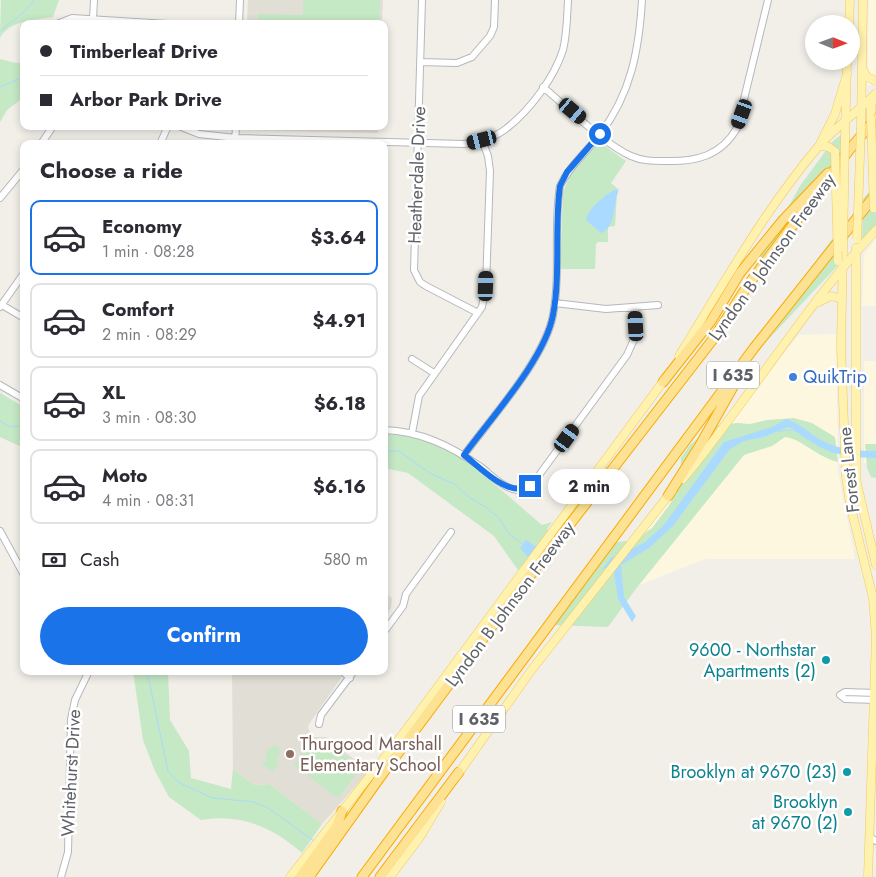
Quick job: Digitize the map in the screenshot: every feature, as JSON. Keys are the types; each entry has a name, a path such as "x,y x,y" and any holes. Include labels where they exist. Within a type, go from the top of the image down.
{"highway":[{"name":"Lyndon B Johnson Freeway","path":"309,877 381,776 519,590 714,338 748,285 874,119"},
{"path":"663,382 711,321 740,273 783,220 850,149"},
{"name":"I 635","path":"362,877 754,348 876,194"},
{"path":"668,496 699,447 754,348"},
{"path":"380,877 459,772"},
{"path":"300,877 337,826 342,811"}],"main road":[{"path":"849,15 850,0"},
{"name":"Forest Lane","path":"863,0 860,65 861,128 856,251 855,443 856,476 875,562"},
{"path":"860,65 867,77 876,81"},
{"name":"Forest Lane","path":"847,70 843,247 840,263 844,443 846,477 874,608 875,697 872,753 874,838 868,877"},
{"path":"290,877 403,734 663,382 757,230 819,146 835,114 847,74"},
{"path":"819,146 861,109 876,93"},
{"path":"875,209 874,119 871,105 876,93"},
{"path":"819,146 829,147 835,152 840,263"},
{"path":"390,877 420,837 459,772 591,592 721,431 829,284 840,263 856,251 876,230"},
{"path":"811,308 831,296 842,299"},
{"path":"842,316 850,325 851,349 855,352"},
{"path":"864,562 875,562"},
{"path":"872,753 876,761"},
{"path":"876,785 876,790"}],"street":[{"path":"93,19 94,0"},
{"path":"239,20 240,0"},
{"name":"Heatherdale Drive","path":"422,0 414,270 420,282 478,313"},
{"path":"421,62 457,63 472,57 490,36 494,27 495,0"},
{"path":"388,143 464,144 482,140 506,129 555,69 562,52 568,0"},
{"path":"464,455 537,356 549,330 555,303 560,186 567,172 600,134 620,104 632,72 640,34 642,0"},
{"path":"542,87 630,156 651,161 694,160 710,155 725,144 737,128 742,114 768,0"},
{"path":"67,20 72,18 108,20"},
{"path":"189,130 199,134 230,140"},
{"path":"412,433 419,396 478,313 486,286 490,171 488,156 482,140"},
{"path":"0,198 20,174"},
{"path":"0,186 7,192"},
{"path":"20,279 1,306 20,316"},
{"path":"555,303 594,309 658,305"},
{"path":"388,430 412,433 438,442 464,455 512,489 525,489 534,482 627,355 635,337 635,307"},
{"path":"412,359 434,373"},
{"path":"0,385 20,397"},
{"path":"0,531 20,568"},
{"path":"388,627 403,606 406,594 451,532"},
{"name":"Whitehurst Drive","path":"61,877 68,852 71,719 75,700 87,675"},
{"path":"347,675 350,678"},
{"path":"319,724 322,715 352,675"}],"shaded area":[{"path":"248,0 383,0 382,20 247,20"},
{"path":"869,0 876,0 876,78 869,86 867,84"},
{"path":"243,130 378,130 378,133"},
{"path":"876,238 876,306 862,306 864,255"},
{"path":"836,334 838,472 855,559 705,559 579,609 735,407 799,335"},
{"path":"864,361 876,361 876,462 864,463"},
{"path":"388,595 392,598 391,608 388,613"},
{"name":"Thurgood Marshall Elementary School","path":"232,675 343,675 308,728 313,737 326,737 369,771 322,824 269,784 254,785 233,769"}],"green space":[{"path":"1,0 59,0 53,17 20,20 20,23 4,32 0,38"},
{"path":"303,0 380,0 379,20 258,20 258,14 303,15"},
{"path":"0,59 20,62 20,100 7,110 0,122"},
{"path":"842,134 842,174 725,320 800,186 833,141"},
{"path":"598,141 626,161 611,183 619,190 617,194 615,226 608,227 608,242 598,242 596,244 595,269 560,269 563,193 569,177"},
{"path":"876,183 876,225 862,243 863,199"},
{"path":"841,227 842,261 717,394"},
{"path":"0,393 20,405 20,446 0,437"},
{"path":"794,418 812,423 835,437 838,462 830,460 798,441 785,437 772,446 744,455 635,590 608,627 553,625 610,543 635,540 652,528 670,504 680,485 681,458 690,445 704,433 719,425 750,424 767,420"},
{"path":"388,434 421,439 433,443 475,468 542,525 552,522 547,529 562,540 533,580 521,566 518,570 494,536 408,473 389,469"},
{"path":"865,444 876,444 876,478 871,477 867,468"},
{"path":"134,675 168,675 170,720 189,751 191,778 231,789 233,769 254,785 269,784 322,824 302,853 268,829 255,824 229,819 201,820 169,797 155,771 143,740"},
{"path":"313,740 325,740 361,768 338,798 294,765"},
{"path":"278,746 280,752 277,760 278,764 273,772 263,765 263,762 266,761 267,750"}],"water":[{"path":"614,190 618,190 618,192 612,221 606,230 601,233 586,220 593,207"},
{"path":"786,419 837,447 876,451 876,458 831,452 812,443 792,428 787,427 764,437 744,441 730,449 673,526 649,548 621,565 624,597 636,616 632,622 618,599 613,567 602,569 611,558 644,543 664,525 724,442 772,427"},
{"path":"526,540 542,550 533,563 520,548"}],"waterway":[{"path":"0,31 23,13 34,0"},
{"path":"0,87 20,79"},
{"path":"0,421 10,427 20,426"},
{"path":"778,431 792,430 798,432"},
{"path":"388,451 399,451 431,474 454,484 499,518 508,533 524,545"},
{"path":"148,675 168,771 178,782 212,798 254,802 268,808 314,841"}],"place":[{"name":"QuikTrip","path":"793,377"},
{"name":"9600 - Northstar Apartments (2)","path":"826,660"},
{"name":"Thurgood Marshall Elementary School","path":"290,754"},
{"name":"Brooklyn at 9670 (23)","path":"847,772"},
{"name":"Brooklyn at 9670 (2)","path":"848,812"}],"route":[{"path":"530,486 525,489 512,489 464,455 530,366 545,340 553,317 556,294 560,186 567,172 600,134"}]}
